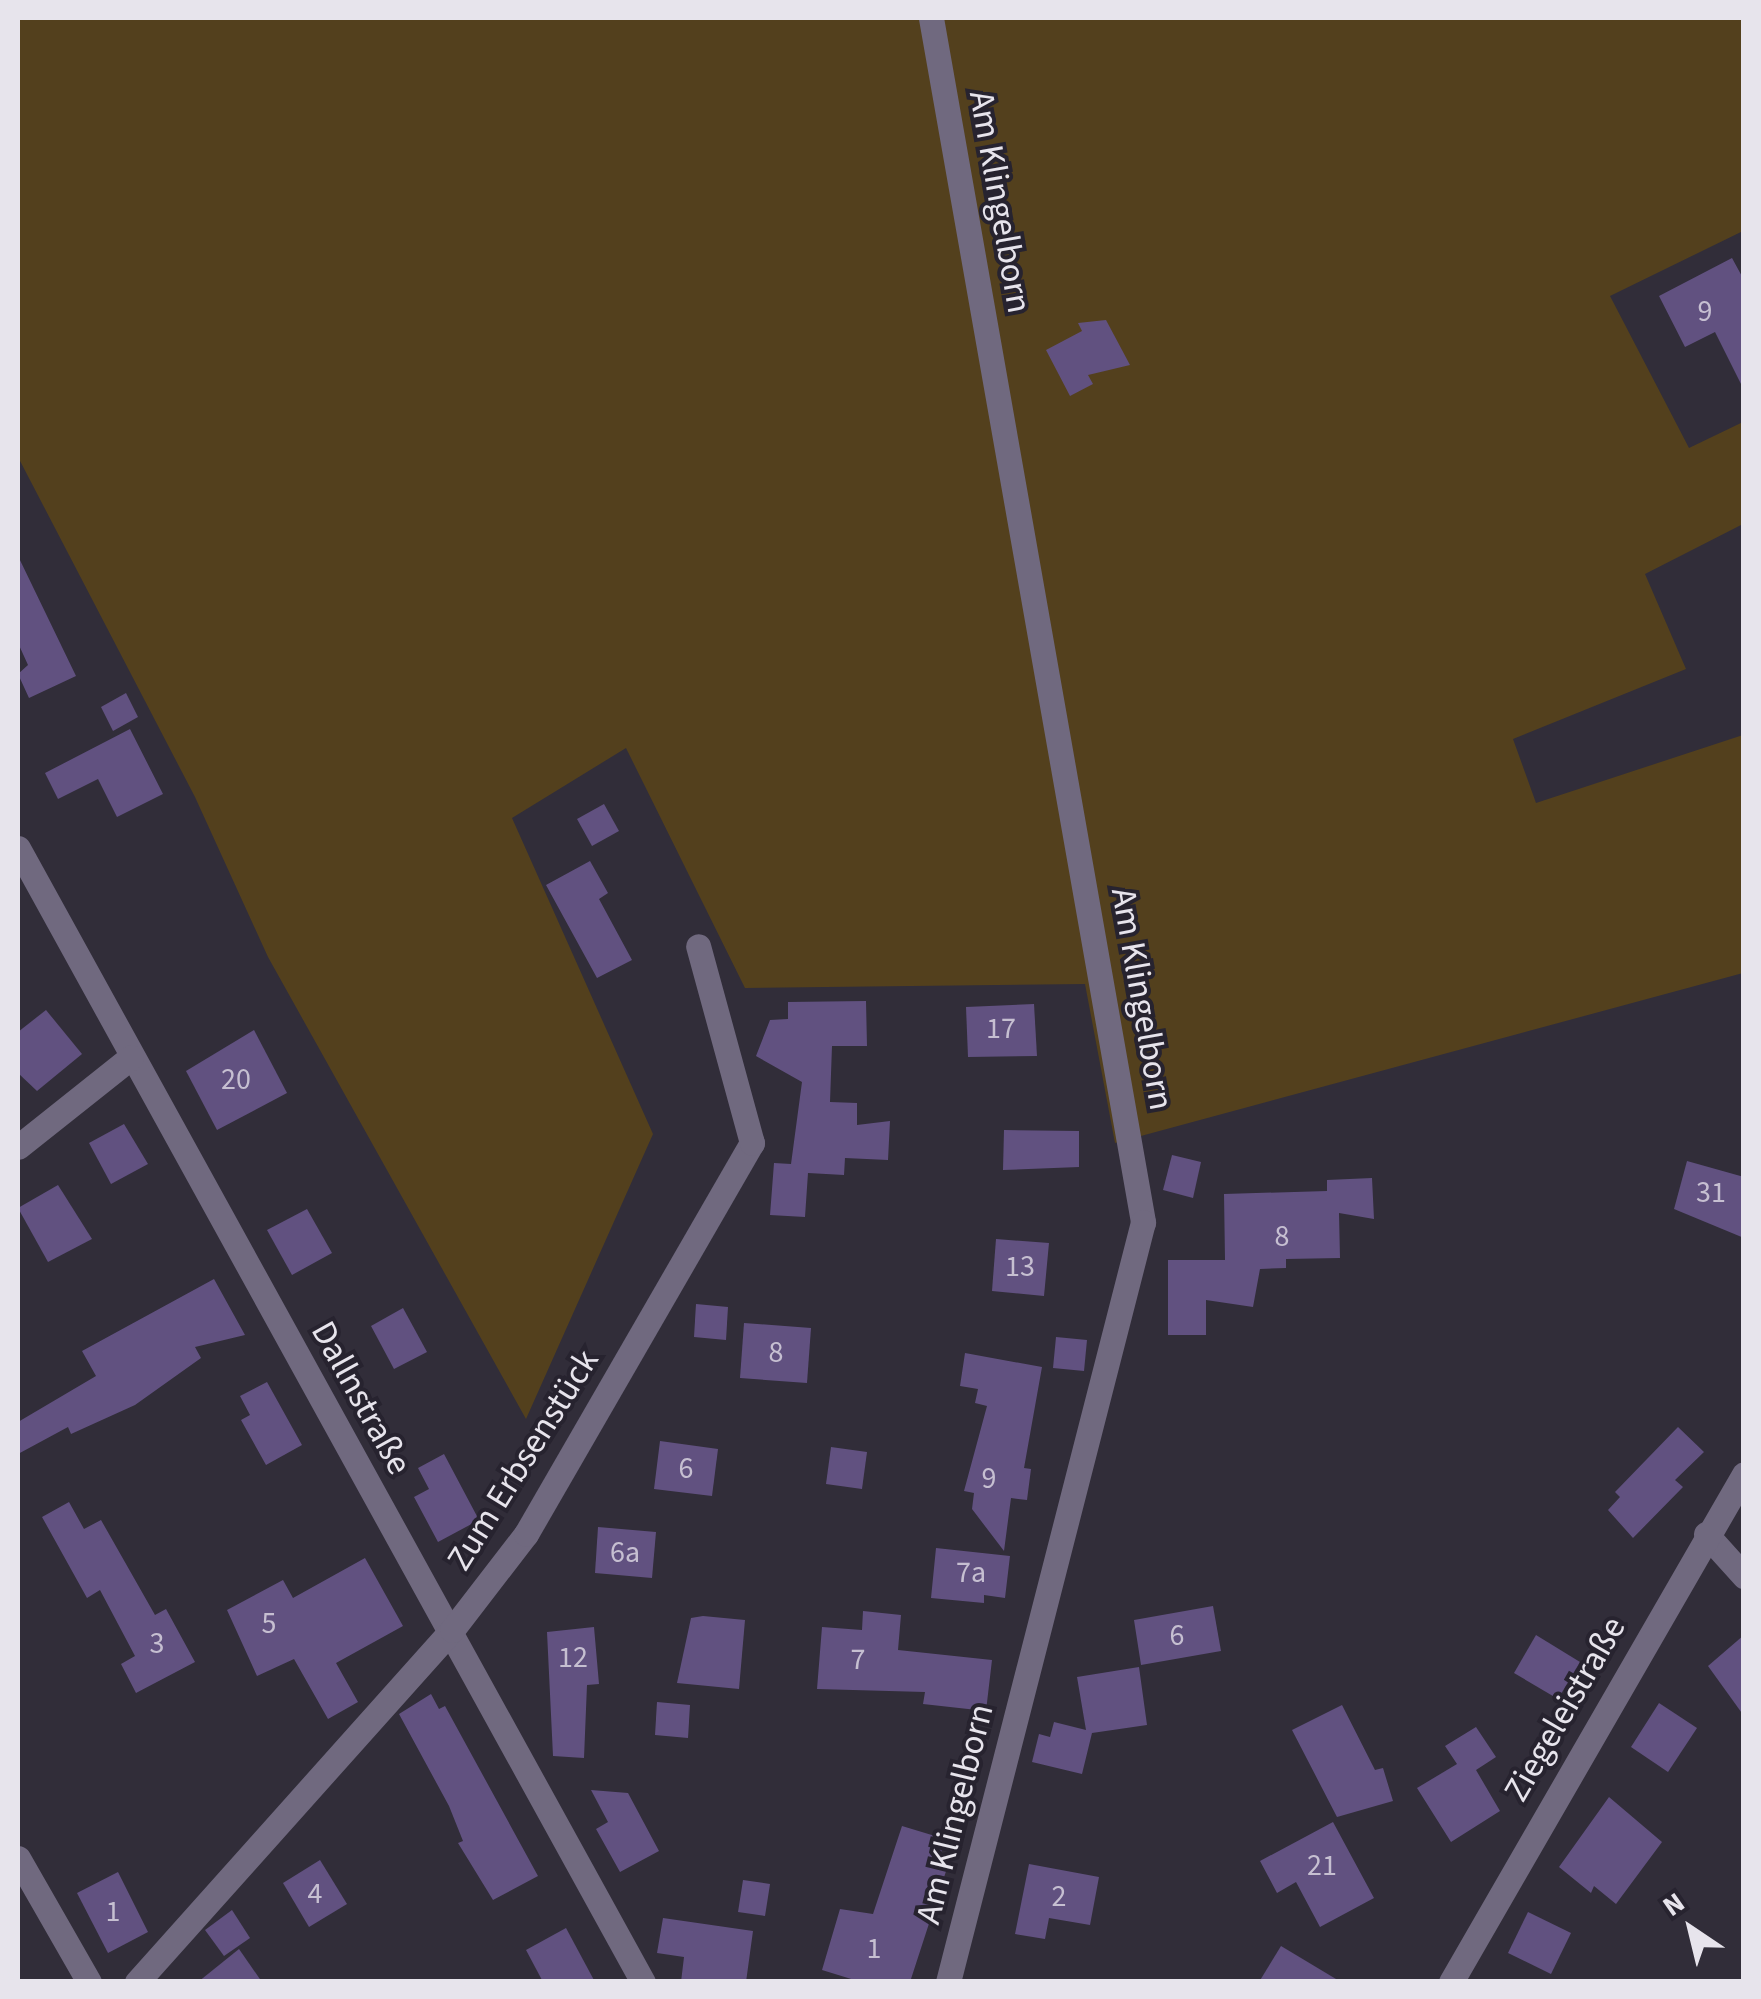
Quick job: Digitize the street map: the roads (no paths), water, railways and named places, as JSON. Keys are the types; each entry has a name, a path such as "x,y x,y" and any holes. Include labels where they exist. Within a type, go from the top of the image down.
{"street":[{"name":"Am Klingelborn","path":"932,18 1143,1222 948,1982"},
{"name":"Dallnstraße","path":"18,848 643,1982"},
{"name":"Zum Erbsenstück","path":"137,1982 452,1630 526,1534 752,1143 698,946"},
{"path":"18,1147 131,1057"},
{"name":"Ziegeleistraße","path":"1451,1982 1744,1474"},
{"path":"1706,1534 1744,1576"},
{"path":"18,1858 89,1982"}]}
